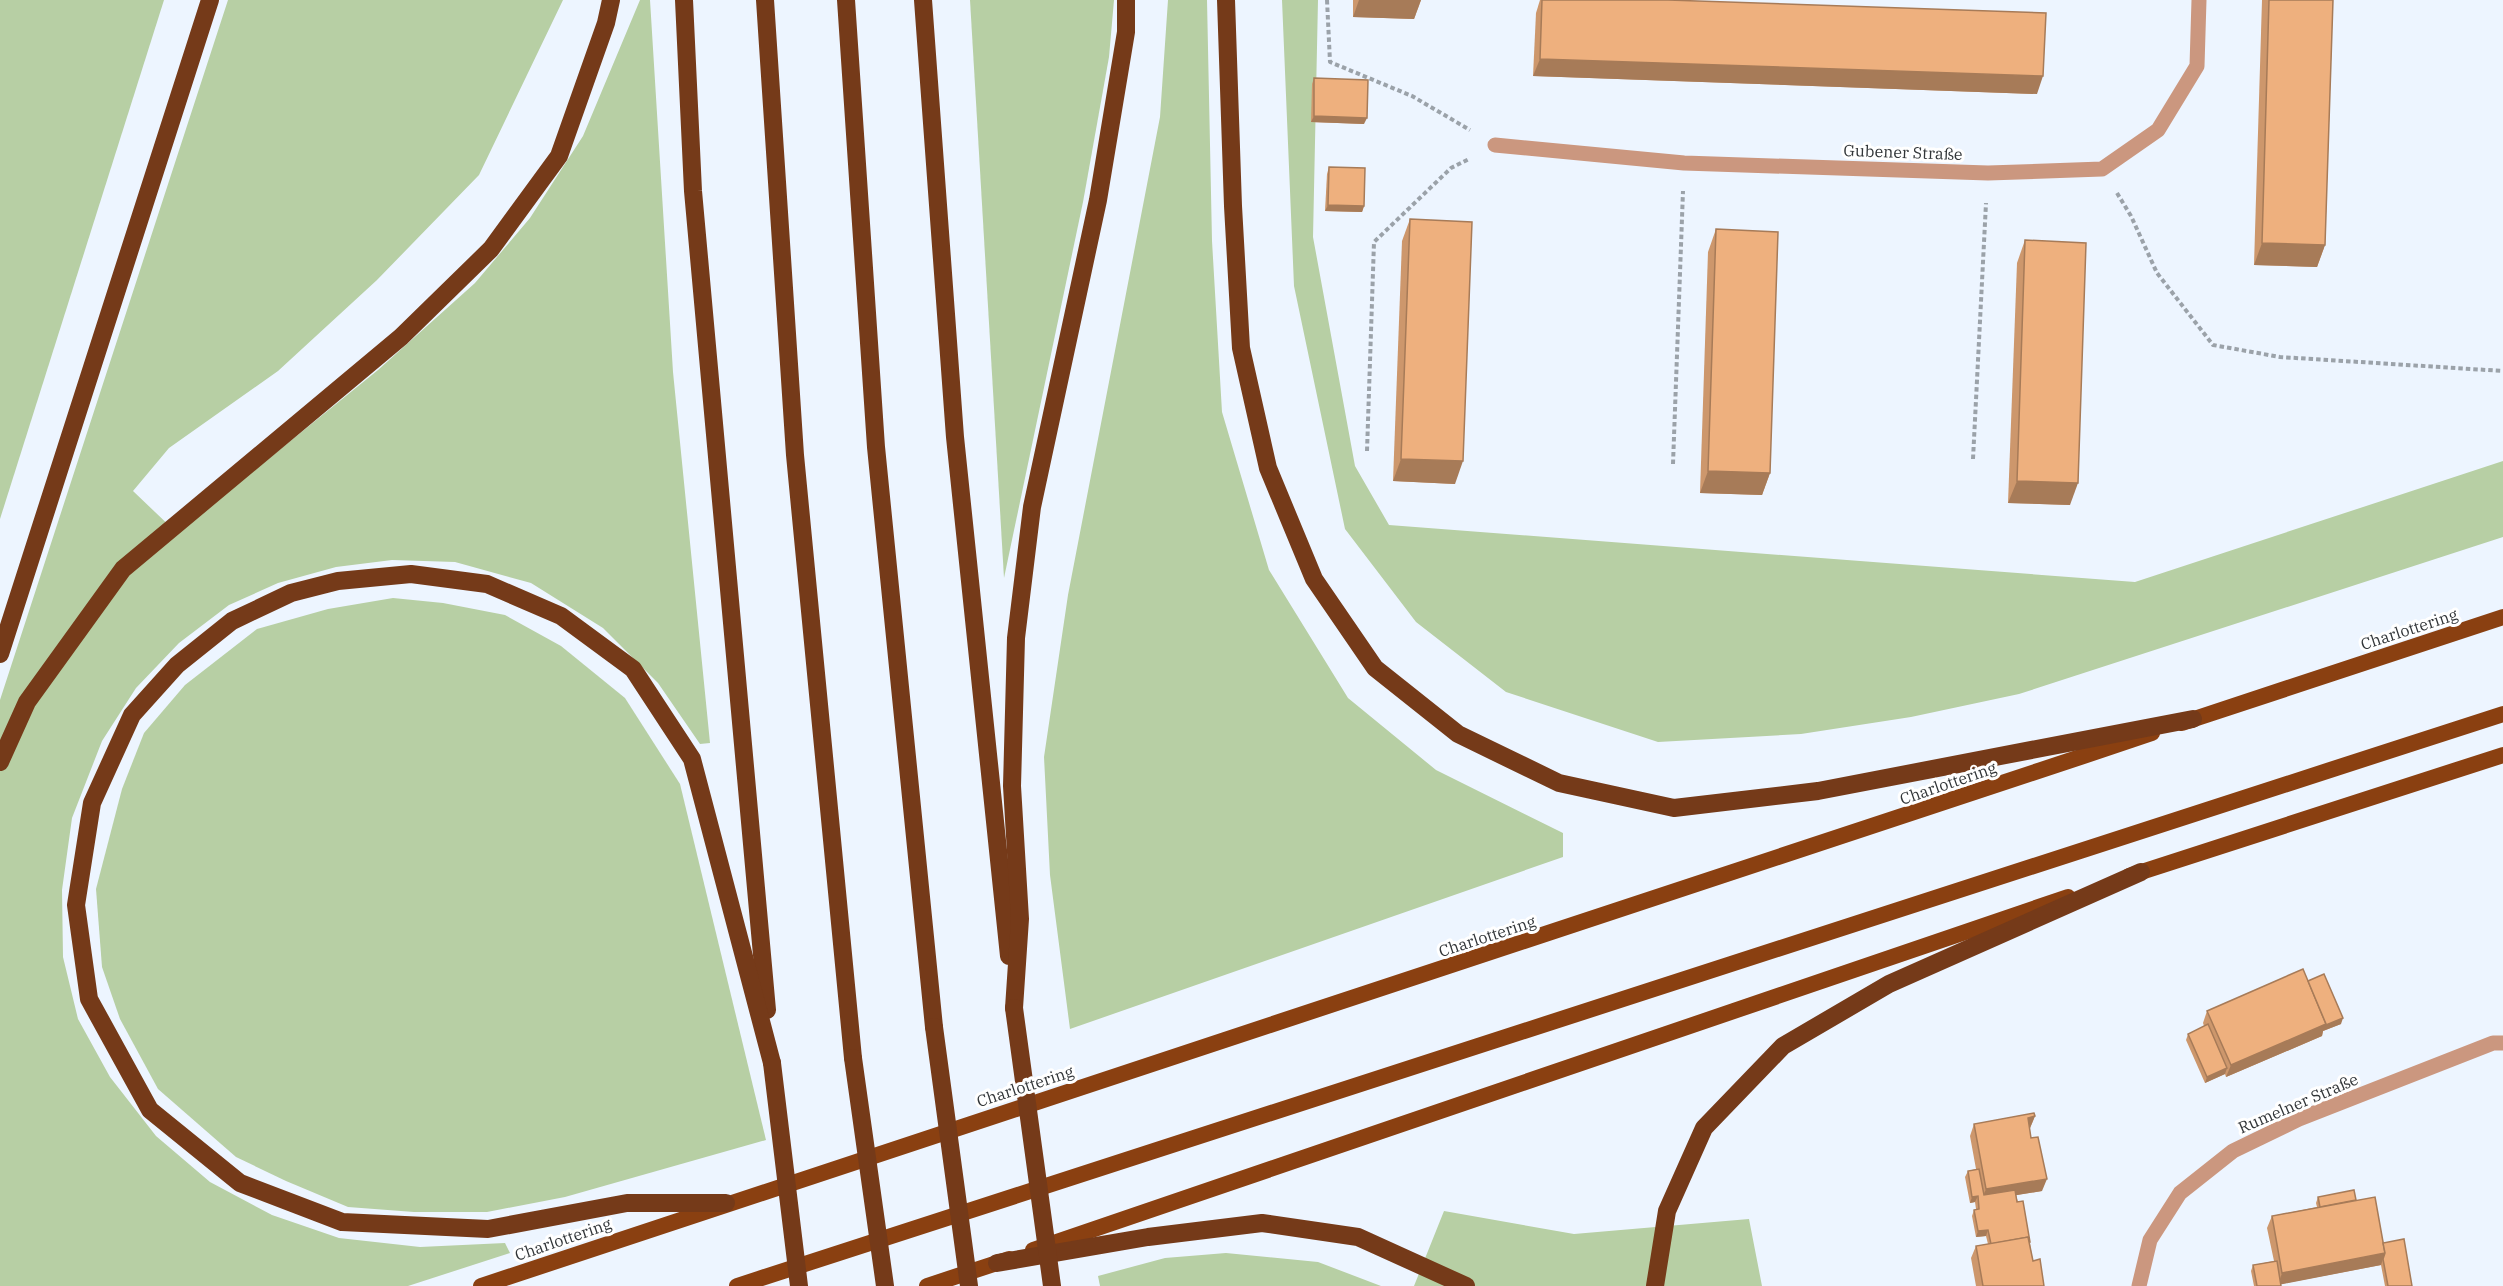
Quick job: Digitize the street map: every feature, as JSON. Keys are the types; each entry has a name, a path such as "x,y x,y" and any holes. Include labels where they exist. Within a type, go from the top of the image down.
{"highway":[{"path":"0,654 210,0"},
{"path":"0,762 27,702 123,569 401,337 491,249 559,156 606,22 611,0"},
{"path":"684,0 693,191 772,1063 800,1286"},
{"path":"765,0 795,455 853,1058 885,1286"},
{"path":"846,0 876,447 934,1027 969,1286"},
{"path":"923,0 955,437 1014,1008 1052,1286"},
{"path":"1014,1008 1020,919 1012,786 1016,638 1032,507 1098,200 1126,32 1126,0"},
{"path":"1227,0 1233,206 1241,348 1268,468 1314,579 1375,668 1458,734 1559,783 1674,808 1818,791 2193,719"},
{"path":"726,1203 627,1203 488,1229 342,1222 240,1183 150,1110 89,999 76,905 92,803 132,715 177,665 231,621 291,593 338,581 411,574 487,584 561,616 633,669 692,759 772,1063"},
{"name":"Charlottering","path":"481,1286 726,1203 1636,906 2503,617"},
{"path":"736,1286 2503,714"},
{"path":"927,1286 2141,872 2503,755"},
{"path":"1655,1286 1667,1211 1704,1128 1783,1046 1889,984 2141,872"},
{"path":"997,1263 1148,1237 1262,1223 1358,1236 1466,1286"}],"street":[{"path":"2102,169 2158,130 2197,66 2199,0"},
{"name":"Gubener Straße","path":"1495,145 1684,163 1988,173 2102,169"},
{"name":"Rumelner Straße","path":"2139,1286 2150,1240 2180,1193 2233,1151 2310,1115 2493,1043 2503,1042"}],"path":[{"path":"1327,0 1330,62 1412,96 1495,145"},
{"path":"1367,451 1374,242 1451,168 1495,145"},
{"path":"1673,464 1684,163"},
{"path":"2102,169 2131,216 2157,273 2213,345 2280,357 2503,371"},
{"path":"1973,459 1988,173"}],"green space":[{"path":"0,0 164,0 0,519"},
{"path":"228,0 563,0 479,175 377,280 278,371 169,448 133,491 177,533 378,370 475,283 530,218 583,136 640,0 650,0 673,372 710,743 700,744 658,683 603,628 531,583 455,562 392,560 336,567 278,583 229,605 179,643 136,688 102,741 72,818 62,890 63,957 78,1019 110,1077 156,1136 210,1182 272,1215 339,1238 420,1247 505,1243 510,1253 408,1286 0,1286 0,700"},
{"path":"970,0 1114,0 1109,57 1083,202 1004,578"},
{"path":"1168,0 1207,0 1212,241 1222,412 1269,570 1348,698 1436,770 1563,833 1563,857 1070,1029 1050,875 1044,757 1068,595 1160,117"},
{"path":"1282,0 1318,0 1313,237 1355,466 1389,525 2135,582 2503,461 2503,537 2019,694 1911,717 1801,734 1658,742 1506,692 1416,622 1345,529 1294,286"},
{"path":"393,598 443,603 505,615 561,646 625,698 680,784 766,1140 565,1197 487,1212 414,1212 348,1207 236,1157 158,1089 120,1019 102,967 96,889 122,789 144,733 185,685 257,629 328,609"},
{"path":"1444,1211 1574,1234 1749,1219 1762,1286 1414,1286"},
{"path":"1226,1253 1318,1262 1381,1286 1100,1286 1098,1276 1165,1258"}],"building":[{"path":"1542,0 1668,0 2046,13 2043,76 1540,59"},
{"path":"2269,0 2333,0 2325,245 2262,243"},
{"path":"1314,78 1368,80 1367,118 1314,116"},
{"path":"1329,167 1365,168 1364,206 1328,205"},
{"path":"1410,219 1472,222 1463,461 1401,459"},
{"path":"1716,229 1778,232 1770,473 1708,471"},
{"path":"2025,240 2086,243 2078,483 2017,481"},
{"path":"2303,969 2326,1024 2231,1065 2207,1011"},
{"path":"2324,974 2343,1018 2326,1025 2308,981"},
{"path":"2208,1024 2227,1068 2207,1077 2188,1034"},
{"path":"2034,1113 2035,1116 2028,1118 2031,1138 2038,1137 2047,1179 1986,1189 1974,1124"},
{"path":"1979,1169 1984,1195 2015,1190 2017,1202 2023,1201 2030,1242 2028,1237 1991,1244 1988,1230 1978,1231 1974,1210 1979,1209 1978,1196 1972,1197 1968,1171"},
{"path":"2354,1190 2356,1200 2320,1207 2318,1197"},
{"path":"2375,1197 2385,1253 2282,1273 2272,1216"},
{"path":"2028,1237 2033,1261 2040,1259 2044,1286 1983,1286 1976,1246"},
{"path":"2404,1239 2412,1286 2388,1286 2383,1259 2385,1253 2383,1243"},
{"path":"2277,1261 2281,1286 2257,1286 2253,1265"}]}
